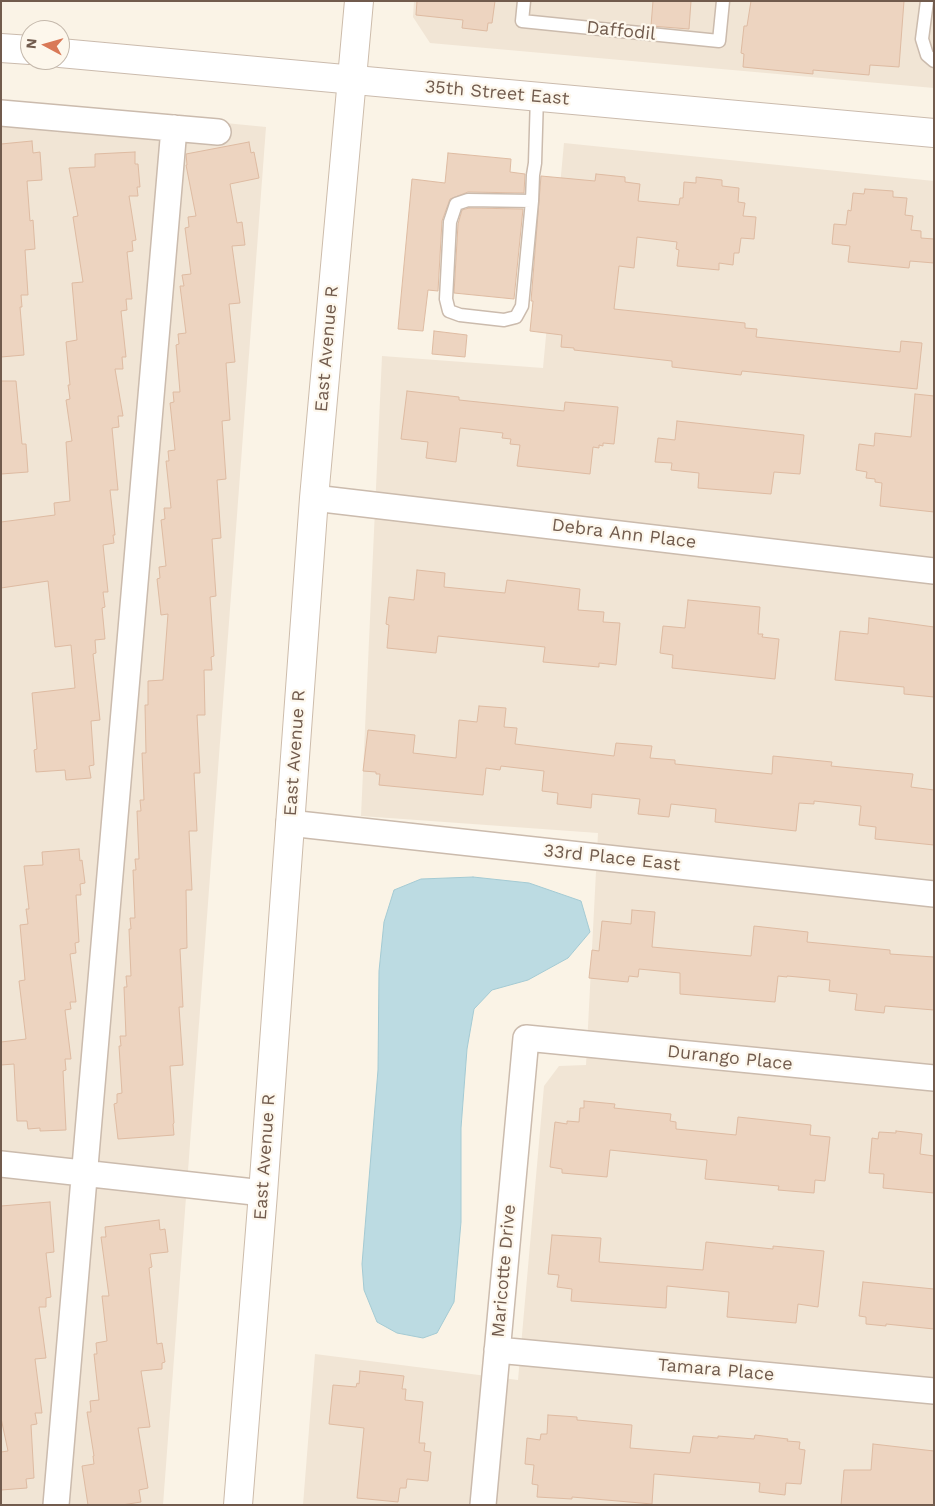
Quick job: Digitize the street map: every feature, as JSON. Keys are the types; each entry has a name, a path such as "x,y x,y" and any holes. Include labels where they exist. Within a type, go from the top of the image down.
{"main road":[{"name":"East Avenue R","path":"238,1505 314,498 359,1"},
{"path":"1,48 20,49"},
{"name":"35th Street East","path":"70,54 934,133"}],"street":[{"path":"1,113 218,132"},
{"path":"56,1505 174,128"},
{"name":"Debra Ann Place","path":"314,498 934,571"},
{"name":"33rd Place East","path":"289,823 934,894"},
{"name":"Durango Place","path":"526,1038 934,1078"},
{"name":"Maricotte Drive","path":"482,1505 526,1038"},
{"path":"1,1164 263,1193"},
{"name":"Tamara Place","path":"497,1350 934,1391"}],"lane":[{"name":"Daffodil","path":"524,1 522,21 719,40 723,1"},
{"path":"927,1 922,39 930,58"},
{"path":"532,202 468,200 456,204 450,222 446,299 449,312 504,320 516,317 522,306 532,202 538,96"}],"shaded area":[{"path":"414,1 934,1 934,88 430,43 413,17"},
{"path":"1,101 266,127 163,1505 1,1505"},
{"path":"564,143 934,181 934,1505 303,1505 315,1354 518,1380 544,1086 559,1066 586,1065 598,833 361,816 382,356 543,368"}],"water":[{"path":"473,877 529,883 581,901 590,932 568,958 528,980 492,990 474,1009 467,1049 461,1128 461,1222 454,1302 437,1333 423,1338 397,1333 377,1322 364,1290 362,1264 378,1070 379,971 384,922 394,890 421,879"}],"building":[{"path":"417,1 495,1 492,23 488,23 487,31 462,28 463,20 416,15"},
{"path":"653,1 691,1 689,29 651,26"},
{"path":"751,1 904,1 899,67 870,65 869,75 813,70 813,74 743,67 744,54 741,53 744,26 747,26"},
{"path":"32,141 33,153 40,152 42,180 27,181 30,221 33,220 35,249 25,250 28,295 21,295 22,307 20,307 24,355 1,357 1,144"},
{"path":"249,142 251,153 254,152 259,178 230,184 237,223 242,222 245,245 232,246 240,303 229,304 235,362 226,363 230,420 222,421 226,479 217,480 221,538 212,539 216,596 210,597 214,656 211,657 212,670 204,670 205,715 197,715 200,773 194,773 197,831 189,831 192,890 186,890 187,948 180,949 183,1007 179,1007 183,1065 170,1066 174,1135 118,1139 114,1104 117,1103 117,1094 122,1093 119,1046 121,1046 120,1036 126,1036 124,987 127,987 126,976 131,976 129,929 131,929 130,918 135,918 133,870 136,870 135,859 139,859 137,811 141,811 140,800 144,800 142,753 146,753 145,705 148,705 148,681 163,680 168,614 161,615 157,579 160,578 159,567 166,566 161,520 165,519 164,508 171,508 166,461 169,461 168,451 175,450 170,403 174,402 173,392 180,392 176,345 179,344 178,334 186,333 180,286 184,286 182,275 191,274 185,228 189,227 188,217 196,216 186,165 186,154"},
{"path":"135,152 135,164 138,164 140,187 137,187 138,196 129,196 136,240 132,241 133,251 127,252 132,299 126,299 127,310 121,311 126,357 122,357 123,369 115,369 123,416 118,416 119,427 112,428 118,490 110,490 115,535 113,535 114,543 103,545 108,592 103,592 105,607 102,608 105,639 95,640 96,653 93,654 100,720 91,721 94,765 89,766 91,778 66,780 65,770 36,772 34,750 37,749 32,693 75,688 71,645 55,647 48,581 1,588 1,522 55,515 54,503 70,501 66,442 72,441 66,400 70,399 68,385 70,385 66,342 77,340 72,283 83,282 73,217 78,216 69,168 95,167 95,154"},
{"path":"448,153 511,159 510,172 525,174 524,193 468,192 450,199 442,221 438,291 428,290 423,331 398,329 412,179 445,183"},
{"path":"596,174 625,177 625,182 640,184 638,201 679,205 680,198 683,198 684,182 696,183 696,177 722,180 722,186 739,188 738,202 745,203 743,216 756,217 754,239 741,238 739,253 734,253 733,265 719,263 719,270 677,266 679,250 676,249 677,242 637,237 634,268 619,266 614,309 745,323 745,328 757,329 756,337 900,352 901,341 922,343 917,389 742,371 741,375 672,367 672,361 561,347 562,335 530,331 541,176 595,181"},
{"path":"865,189 893,191 893,197 907,198 905,215 913,216 911,230 921,231 921,238 934,239 934,263 910,261 909,268 848,262 850,246 832,244 834,224 846,225 848,210 851,211 853,193 864,194"},
{"path":"469,208 523,209 514,299 454,293 458,224 462,210"},
{"path":"434,331 467,335 465,357 432,354"},
{"path":"1,381 16,381 22,444 26,444 28,472 1,474"},
{"path":"407,391 459,397 459,400 564,411 565,402 618,407 614,444 603,443 603,446 599,445 599,448 593,447 590,474 517,466 520,445 510,444 511,439 502,438 503,433 460,428 456,462 426,458 428,442 401,439"},
{"path":"915,394 934,396 934,512 880,506 882,483 875,482 875,479 866,478 867,472 856,470 859,444 874,446 875,433 911,437"},
{"path":"677,421 804,435 800,474 774,472 771,494 698,488 699,473 671,470 672,463 655,462 658,438 675,440"},
{"path":"417,570 445,573 444,587 505,593 507,580 580,589 578,610 604,612 603,622 620,623 616,665 599,663 599,667 543,662 545,647 438,636 436,653 387,648 389,625 386,624 389,597 414,600"},
{"path":"688,600 760,607 758,634 763,634 762,637 779,639 775,679 672,668 673,655 660,653 663,626 685,628"},
{"path":"869,618 934,627 934,697 904,694 904,687 835,680 840,631 868,634"},
{"path":"479,706 506,708 504,727 517,728 515,744 614,756 616,743 652,746 650,758 675,760 675,764 772,774 773,756 832,762 831,766 913,774 911,787 934,790 934,845 875,839 876,827 859,825 861,806 814,801 814,804 799,803 796,831 715,822 716,809 671,804 669,817 638,814 640,799 592,794 591,808 557,804 558,793 542,791 544,771 501,766 500,770 486,768 483,795 379,785 380,774 363,771 368,730 415,735 413,753 456,758 459,720 477,722"},
{"path":"79,849 85,883 80,884 81,895 76,895 79,942 75,943 76,953 70,954 76,1002 70,1002 71,1009 65,1010 71,1059 65,1059 66,1070 63,1071 66,1130 40,1131 40,1128 28,1129 27,1121 17,1121 14,1064 1,1065 1,1042 26,1039 19,981 25,980 20,925 28,924 26,909 29,909 24,866 43,865 42,852"},
{"path":"632,910 655,912 652,947 751,956 754,926 808,932 807,942 890,950 890,954 934,957 934,1010 885,1006 884,1013 855,1010 857,994 829,991 830,980 787,976 778,976 775,1002 680,994 680,973 639,969 638,977 629,976 628,982 589,978 592,950 599,951 602,921 631,924"},
{"path":"584,1101 615,1104 614,1108 671,1114 670,1121 676,1122 676,1129 736,1135 738,1117 811,1125 810,1135 830,1137 825,1181 815,1180 814,1193 778,1190 779,1186 705,1179 707,1160 610,1150 607,1177 562,1173 562,1169 550,1167 555,1122 567,1124 567,1121 579,1122 580,1108 584,1108"},
{"path":"896,1131 922,1134 920,1154 934,1156 934,1193 883,1188 884,1174 869,1173 872,1138 878,1139 879,1132 896,1133"},
{"path":"50,1202 54,1252 46,1253 51,1297 46,1298 46,1307 39,1307 46,1358 35,1359 42,1413 35,1413 37,1424 31,1425 34,1478 26,1479 27,1488 1,1490 1,1452 8,1451 1,1418 1,1206"},
{"path":"159,1220 160,1230 165,1229 168,1252 150,1254 152,1267 149,1268 157,1344 162,1343 165,1362 162,1363 162,1369 141,1371 150,1427 138,1428 148,1488 139,1490 141,1502 122,1505 88,1505 82,1466 94,1464 94,1456 87,1412 91,1412 90,1401 99,1400 94,1354 97,1354 96,1343 107,1341 102,1296 109,1296 101,1237 106,1237 105,1227"},
{"path":"552,1235 601,1238 599,1262 703,1270 706,1242 773,1249 773,1246 824,1251 818,1307 798,1304 796,1323 727,1317 729,1292 667,1286 666,1308 571,1301 572,1289 557,1287 559,1275 548,1274"},
{"path":"863,1282 934,1289 934,1329 866,1324 866,1317 859,1316"},
{"path":"360,1371 404,1376 402,1389 406,1389 405,1400 423,1402 419,1443 425,1443 424,1451 431,1452 428,1481 407,1479 406,1488 400,1488 398,1502 357,1498 364,1428 329,1424 333,1385 356,1387 357,1383 359,1384"},
{"path":"548,1415 577,1417 577,1420 632,1425 630,1448 690,1453 693,1436 754,1439 755,1435 800,1442 799,1449 805,1450 801,1484 786,1483 785,1495 759,1492 760,1483 654,1474 652,1504 572,1497 572,1499 537,1497 538,1485 532,1484 534,1465 525,1464 527,1438 540,1440 541,1434 547,1434"},
{"path":"873,1444 934,1451 934,1505 841,1505 844,1470 871,1470"}]}
